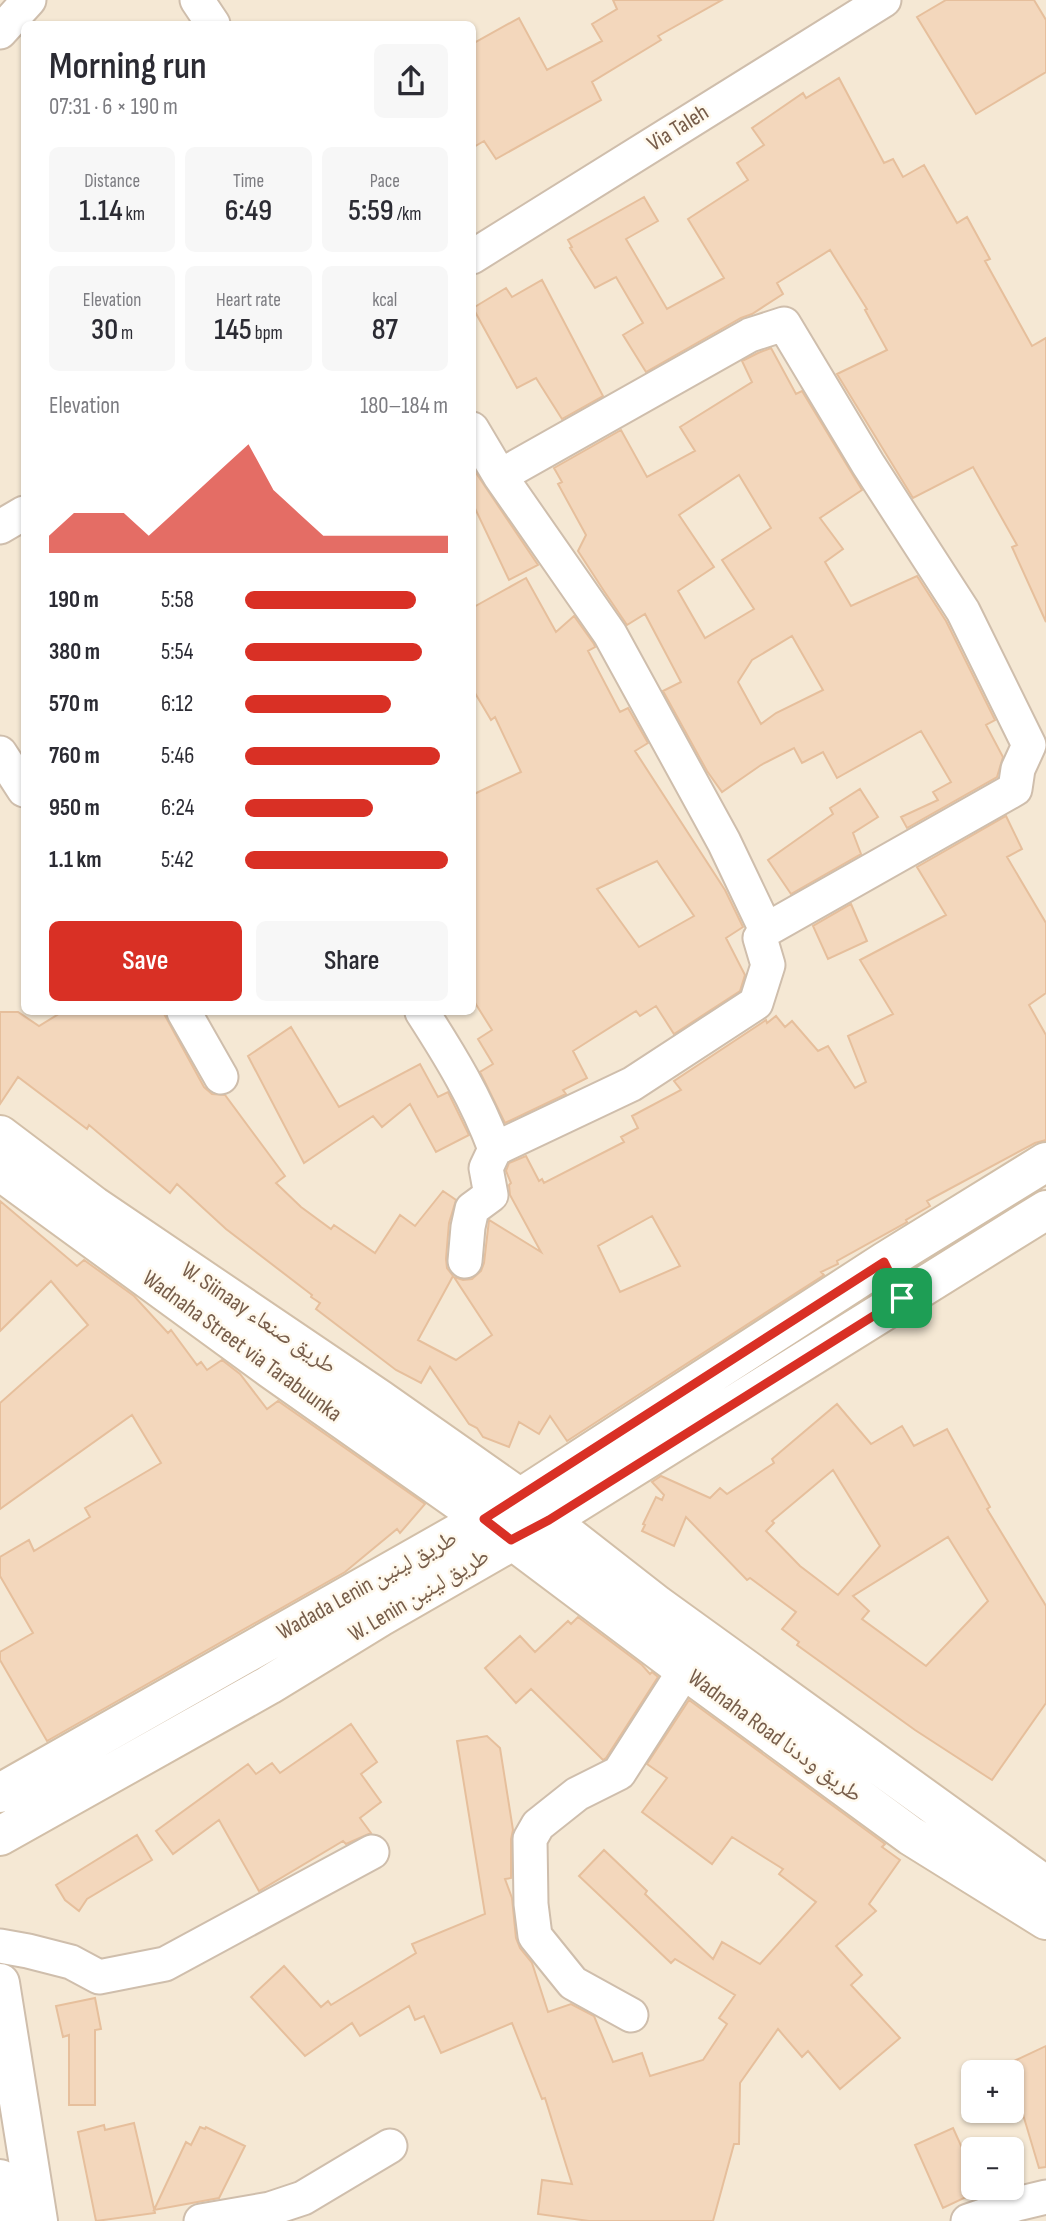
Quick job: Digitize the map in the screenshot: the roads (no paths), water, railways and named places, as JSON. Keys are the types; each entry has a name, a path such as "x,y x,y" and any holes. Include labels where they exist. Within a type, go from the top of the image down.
{"main road":[{"name":"W. Siinaay طريق صنعاء","path":"0,1135 286,1358 534,1509"},
{"path":"534,1509 884,1262 1046,1162"},
{"name":"Wadnaha Street via Tarabuunka","path":"0,1171 286,1358 498,1530"},
{"name":"W. Lenin طريق لينين","path":"0,1836 269,1685 498,1530 902,1298 1046,1210"},
{"path":"884,1262 902,1298"},
{"name":"Wadnaha Road طريق وددنا","path":"534,1509 657,1605 1046,1886"},
{"name":"Wadnaha Road طريق وددنا","path":"498,1530 911,1836 1046,1920"},
{"name":"Wadada Lenin طريق لينين","path":"0,1793 498,1530"},
{"path":"0,1983 38,2221"},
{"path":"0,2179 8,2221"}],"street":[{"path":"0,32 29,0"},
{"path":"197,0 212,21"},
{"name":"Via Taleh","path":"476,255 884,0"},
{"path":"465,1261 472,1209 491,1195 486,1168 495,1149 632,1084 756,1003 768,965 760,938 766,930 1015,789 1018,769 1029,745 963,611 868,464 784,324 750,335 500,476"},
{"path":"476,436 500,476 610,634 724,842 766,930"},
{"path":"0,527 21,515"},
{"path":"0,753 21,785"},
{"path":"186,1015 221,1077"},
{"path":"424,1015 456,1065 482,1113 495,1149"},
{"path":"631,2015 573,1983 535,1936 531,1904 530,1839 538,1825 577,1794 619,1773 685,1670"},
{"path":"0,1946 71,1962 99,1977 165,1964 372,1852"},
{"path":"201,2221 270,2209 303,2198 390,2146"},
{"path":"968,2221 1046,2197"}]}
